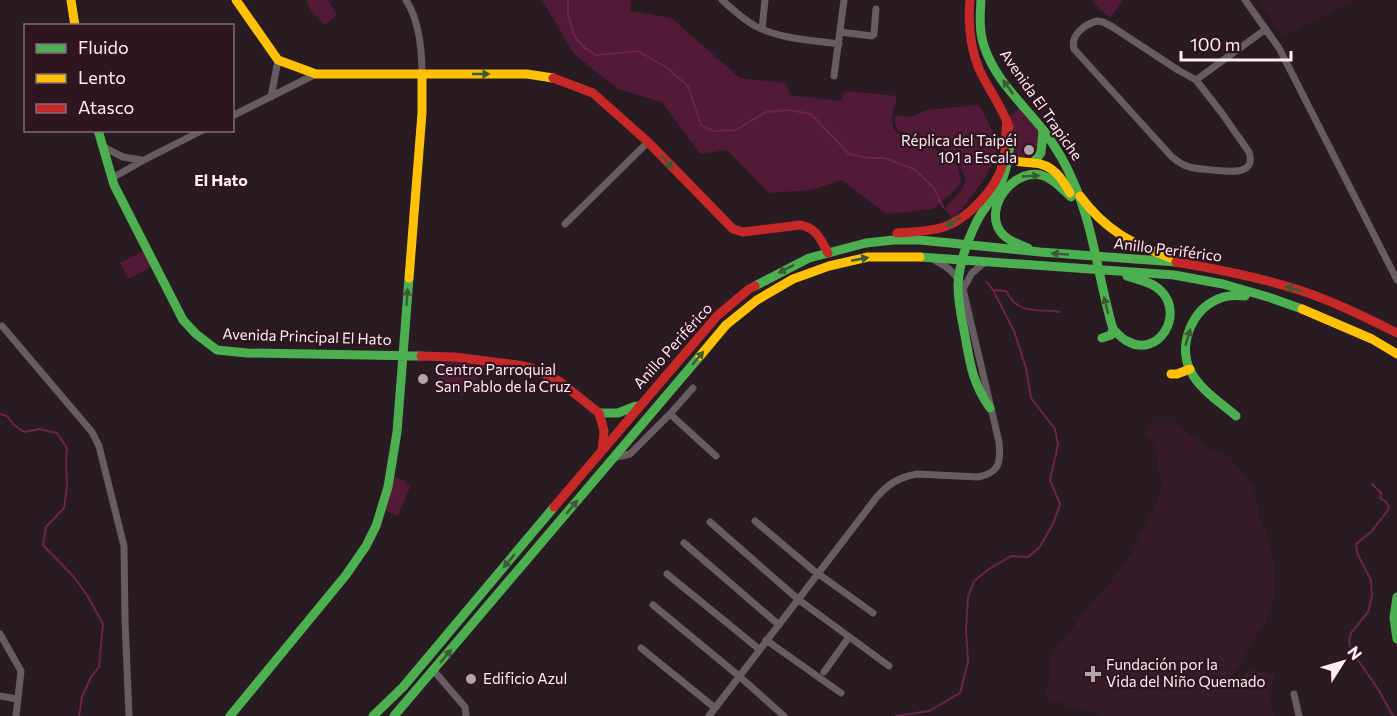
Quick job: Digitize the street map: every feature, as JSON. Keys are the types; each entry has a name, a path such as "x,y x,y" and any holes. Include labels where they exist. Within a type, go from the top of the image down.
{"main road":[{"path":"71,0 75,24"},
{"path":"236,0 278,60 316,74 527,74 556,79 593,93 648,142 733,229 743,232 805,225 816,232 828,253"},
{"name":"Avenida El Trapiche","path":"970,0 969,21 978,67 1006,118 1011,135 1010,158"},
{"name":"Avenida El Trapiche","path":"981,0 980,24 984,46 993,68 1043,130 1068,168 1076,197 1094,244 1106,308 1113,329"},
{"path":"230,716 348,572 369,540 381,509 391,475 397,432 422,113 422,74"},
{"path":"840,250 856,239 946,227 959,220 990,189 1002,166 1006,118 1012,108 1021,105"},
{"path":"1033,163 1041,153 1043,130"},
{"name":"Avenida Principal El Hato","path":"99,132 112,178 183,320 196,334 217,350 247,353 455,357 518,365 532,368 559,381 599,412"},
{"path":"990,408 972,375 960,307 958,285 966,248 982,212 1006,173 1010,158 1024,165 1033,163 1052,168 1063,178 1076,197"},
{"path":"1040,252 1008,238 999,229 995,219 997,204 1005,191 1015,180 1030,174 1050,179 1076,197 1113,230 1153,251 1186,264"},
{"name":"Anillo Periférico","path":"373,716 403,687 717,316 749,289 809,258 874,242 920,240 1186,264 1226,271 1299,290 1394,329"},
{"name":"Anillo Periférico","path":"394,716 726,325 757,300 793,279 829,266 868,257 928,258 1174,275 1223,284 1322,316 1372,339 1397,354"},
{"path":"1102,338 1111,335 1113,329 1126,342 1144,346 1161,336 1171,318 1168,301 1158,289 1112,271"},
{"path":"1236,416 1196,379 1185,353 1186,338 1198,314 1214,300 1230,295 1271,298"},
{"path":"1171,374 1190,369"},
{"path":"602,450 604,431 599,412 620,414 639,405 647,397"},
{"path":"1397,597 1393,610 1397,639"}],"street":[{"path":"406,0 415,19 422,74"},
{"path":"722,0 744,19 762,29 786,36 839,44"},
{"path":"762,29 765,0"},
{"path":"834,76 844,0"},
{"path":"1245,0 1284,57 1397,280"},
{"path":"840,32 872,36 876,9"},
{"path":"1097,21 1103,22 1196,80 1249,152 1250,162 1243,170 1231,172 1197,168 1184,165 1176,160 1076,52 1073,47 1075,36 1087,25 1097,21"},
{"path":"1196,80 1266,30"},
{"path":"271,97 278,60"},
{"path":"234,115 316,74"},
{"path":"112,178 199,132"},
{"path":"565,224 648,142"},
{"path":"103,147 123,157 144,160"},
{"path":"709,716 876,498 890,483 917,474 987,476 998,466 1000,452 960,280 947,267 928,258"},
{"path":"963,289 972,273 986,262"},
{"path":"2,326 92,432 99,446 124,546 129,716"},
{"path":"614,458 630,454 693,388"},
{"path":"670,414 716,456"},
{"path":"755,521 818,574 873,613"},
{"path":"710,522 799,600 890,666"},
{"path":"684,543 779,625"},
{"path":"668,573 759,649"},
{"path":"653,605 782,715"},
{"path":"0,634 21,671 16,716"},
{"path":"824,672 849,637"},
{"path":"766,640 841,693"},
{"path":"641,648 715,708"},
{"path":"434,671 465,707 466,716"},
{"path":"1294,694 1299,716"},
{"path":"0,696 17,699"}],"shaded area":[{"path":"306,0 328,0 337,15 325,25 310,10"},
{"path":"542,0 631,0 630,11 671,18 740,78 786,83 790,95 841,101 845,91 897,96 892,116 893,129 900,135 946,155 958,167 961,183 933,209 886,214 842,180 811,190 769,193 727,150 700,154 662,102 618,89 574,54"},
{"path":"1093,0 1123,0 1110,18 1093,3"},
{"path":"1260,0 1357,0 1282,37"},
{"path":"979,105 994,137 997,148 996,156 979,185 953,219 944,209 965,183 962,170 951,155 943,149 899,131 894,118 899,115 911,117 926,110"},
{"path":"1020,108 1041,132 1037,155 1027,162 1012,155 1013,139 1008,117"},
{"path":"143,251 151,267 128,279 120,263"},
{"path":"440,357 490,364 462,396 439,379"},
{"path":"1150,423 1175,423 1206,446 1231,458 1252,485 1256,494 1259,516 1268,538 1274,564 1275,597 1266,620 1228,684 1234,689 1249,668 1276,675 1268,695 1274,716 1104,716 1046,699 1052,651 1056,645 1061,643 1131,554 1134,543 1148,523 1162,487 1155,444 1144,434"},
{"path":"391,475 405,481 410,487 398,516 382,509"}],"waterway":[{"path":"568,0 568,15 575,37 585,48 596,55 638,51 666,67 688,86 701,125 714,131 736,130 766,112 789,110 811,114 849,154 868,158 885,158 914,169 934,188 943,207"},
{"path":"896,716 929,711 960,693 968,662 966,631 968,597 974,581 1011,556 1028,557 1039,548 1053,524 1060,504 1050,480 1058,445 1055,429 1031,398 1026,368 1014,331 987,282"},
{"path":"993,290 1006,291 1019,306 1059,312"},
{"path":"0,414 7,416 24,432 39,429 57,433 67,448 67,486 64,508 46,527 43,545 73,576 87,595 103,624 99,667 91,677 82,697 79,716"},
{"path":"1372,484 1381,493 1380,498 1389,506 1372,531 1356,544 1357,553 1371,580 1372,596 1368,612 1351,633 1349,641 1351,650 1378,689 1393,716"}],"traffic: fast":[{"path":"981,0 981,35 989,58 1002,81 1052,142 1066,166 1079,197 1091,234 1113,329"},
{"path":"1033,163 1041,153 1043,130"},
{"path":"99,132 114,185 183,320 196,334 217,350 247,353 421,356"},
{"path":"990,408 972,371 958,285 962,261 973,230 1005,174 1010,140"},
{"path":"1028,248 1009,239 1000,231 996,221 996,211 1004,192 1021,178 1041,175 1053,181 1071,197"},
{"path":"755,286 809,258 866,243 894,240 920,240 1176,262"},
{"path":"920,257 1174,275 1223,284 1302,309"},
{"path":"1102,338 1111,335 1113,329 1127,341 1138,345 1149,344 1165,332 1169,322 1168,301 1161,291 1150,283 1127,276"},
{"path":"230,716 346,575 366,546 376,526 388,487 397,432 409,278"},
{"path":"1236,416 1194,377 1187,360 1186,349 1190,329 1201,311 1221,298 1245,296"},
{"path":"394,716 700,356"},
{"path":"599,413 618,413 636,406"},
{"path":"373,716 403,687 554,507"},
{"path":"1397,597 1394,618 1397,639"}],"traffic: slow":[{"path":"71,0 75,24"},
{"path":"236,0 278,60 316,74 527,74 553,78"},
{"path":"409,278 422,113 422,74"},
{"path":"1010,158 1018,162 1046,166 1060,177 1070,193"},
{"path":"1080,196 1100,218 1120,234 1171,258"},
{"path":"700,356 726,325 757,300 793,279 829,266 868,257 920,257"},
{"path":"1302,309 1372,339 1397,354"},
{"path":"1171,374 1190,369"}],"traffic: jam":[{"path":"970,0 970,35 976,61 1009,127"},
{"path":"553,78 593,93 648,142 733,229 743,232 806,226 817,235 828,253"},
{"path":"897,233 944,227 972,210 988,192 1000,173 1005,153 1007,121"},
{"path":"1176,262 1269,281 1299,290 1337,304 1397,333"},
{"path":"554,507 717,316 755,286"},
{"path":"421,356 455,357 518,365 532,368 559,381 599,413 604,431 602,450"}],"place":[{"name":"Réplica del Taipéi 101 a Escala","path":"1029,150"},
{"name":"Centro Parroquial San Pablo de la Cruz","path":"423,379"},
{"name":"Fundación por la Vida del Niño Quemado","path":"1093,674"},
{"name":"Edificio Azul","path":"471,679"}],"district":[{"name":"El Hato","path":"221,180"}]}
